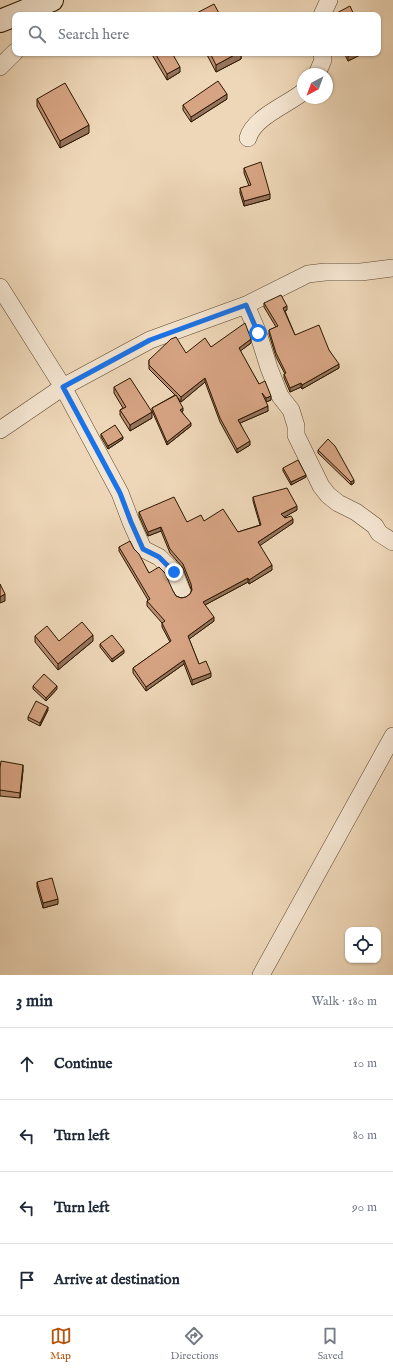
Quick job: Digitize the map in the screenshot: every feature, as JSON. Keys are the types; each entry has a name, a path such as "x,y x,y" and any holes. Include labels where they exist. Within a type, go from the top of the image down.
{"street":[{"path":"323,12 329,0"},
{"path":"26,12 47,5"},
{"path":"0,21 12,17"},
{"path":"0,67 12,55"},
{"path":"320,68 323,60 322,56"},
{"path":"248,138 250,132 261,120 297,96"},
{"path":"0,430 63,387 150,340 246,305 308,274 325,272 362,272 393,268"},
{"path":"0,287 63,387 120,493 143,549 159,557 174,572 182,592"},
{"path":"246,305 258,333 280,396 291,410 296,426 296,435 321,486 328,495 338,503 356,512 375,526 379,533 393,542"},
{"path":"261,975 393,736"}],"building":[{"path":"214,4 218,12 199,12"},
{"path":"350,6 353,12 339,12"},
{"path":"157,56 174,56 180,67 167,74"},
{"path":"212,56 232,56 216,65"},
{"path":"218,81 227,94 191,117 183,105"},
{"path":"65,83 89,125 60,141 37,99"},
{"path":"261,162 270,194 244,201 240,188 251,185 244,168"},
{"path":"281,295 287,306 283,308 295,335 319,325 329,350 339,364 302,385 301,383 290,388 284,374 286,373 276,353 269,330 278,326 264,303"},
{"path":"245,323 251,339 239,348 259,384 265,381 271,396 266,398 262,393 268,406 238,420 250,441 237,449 220,418 205,378 181,397 149,365 149,360 171,339 176,337 186,353 205,338 211,347"},
{"path":"130,378 152,412 130,425 120,410 126,407 114,387"},
{"path":"176,395 183,408 180,410 191,423 167,442 152,408"},
{"path":"115,425 123,437 108,446 101,434"},
{"path":"328,439 335,446 354,480 351,482 318,450"},
{"path":"298,460 306,475 291,482 283,468"},
{"path":"287,488 297,506 281,514 285,518 291,516 293,519 258,542 272,565 249,580 248,578 203,602 214,617 188,636 199,664 206,661 211,673 192,680 184,660 146,687 133,668 171,641 162,623 165,621 147,601 150,599 119,547 130,541 149,573 159,567 165,573 176,596 181,598 186,597 192,590 183,564 170,549 161,527 148,532 139,512 174,497 187,522 201,515 204,521 223,509 238,532 261,525 253,497"},
{"path":"0,584 5,594 0,597"},
{"path":"82,622 93,635 58,664 35,636 47,626 59,641"},
{"path":"112,635 124,650 112,659 100,644"},
{"path":"44,674 57,686 46,698 33,686"},
{"path":"36,701 48,707 40,723 28,717"},
{"path":"1,761 23,765 20,793 0,790"},
{"path":"52,878 58,899 43,903 37,882"}],"route":[{"path":"174,572 159,557 143,549 120,493 63,387 150,340 246,305 258,333"}]}
